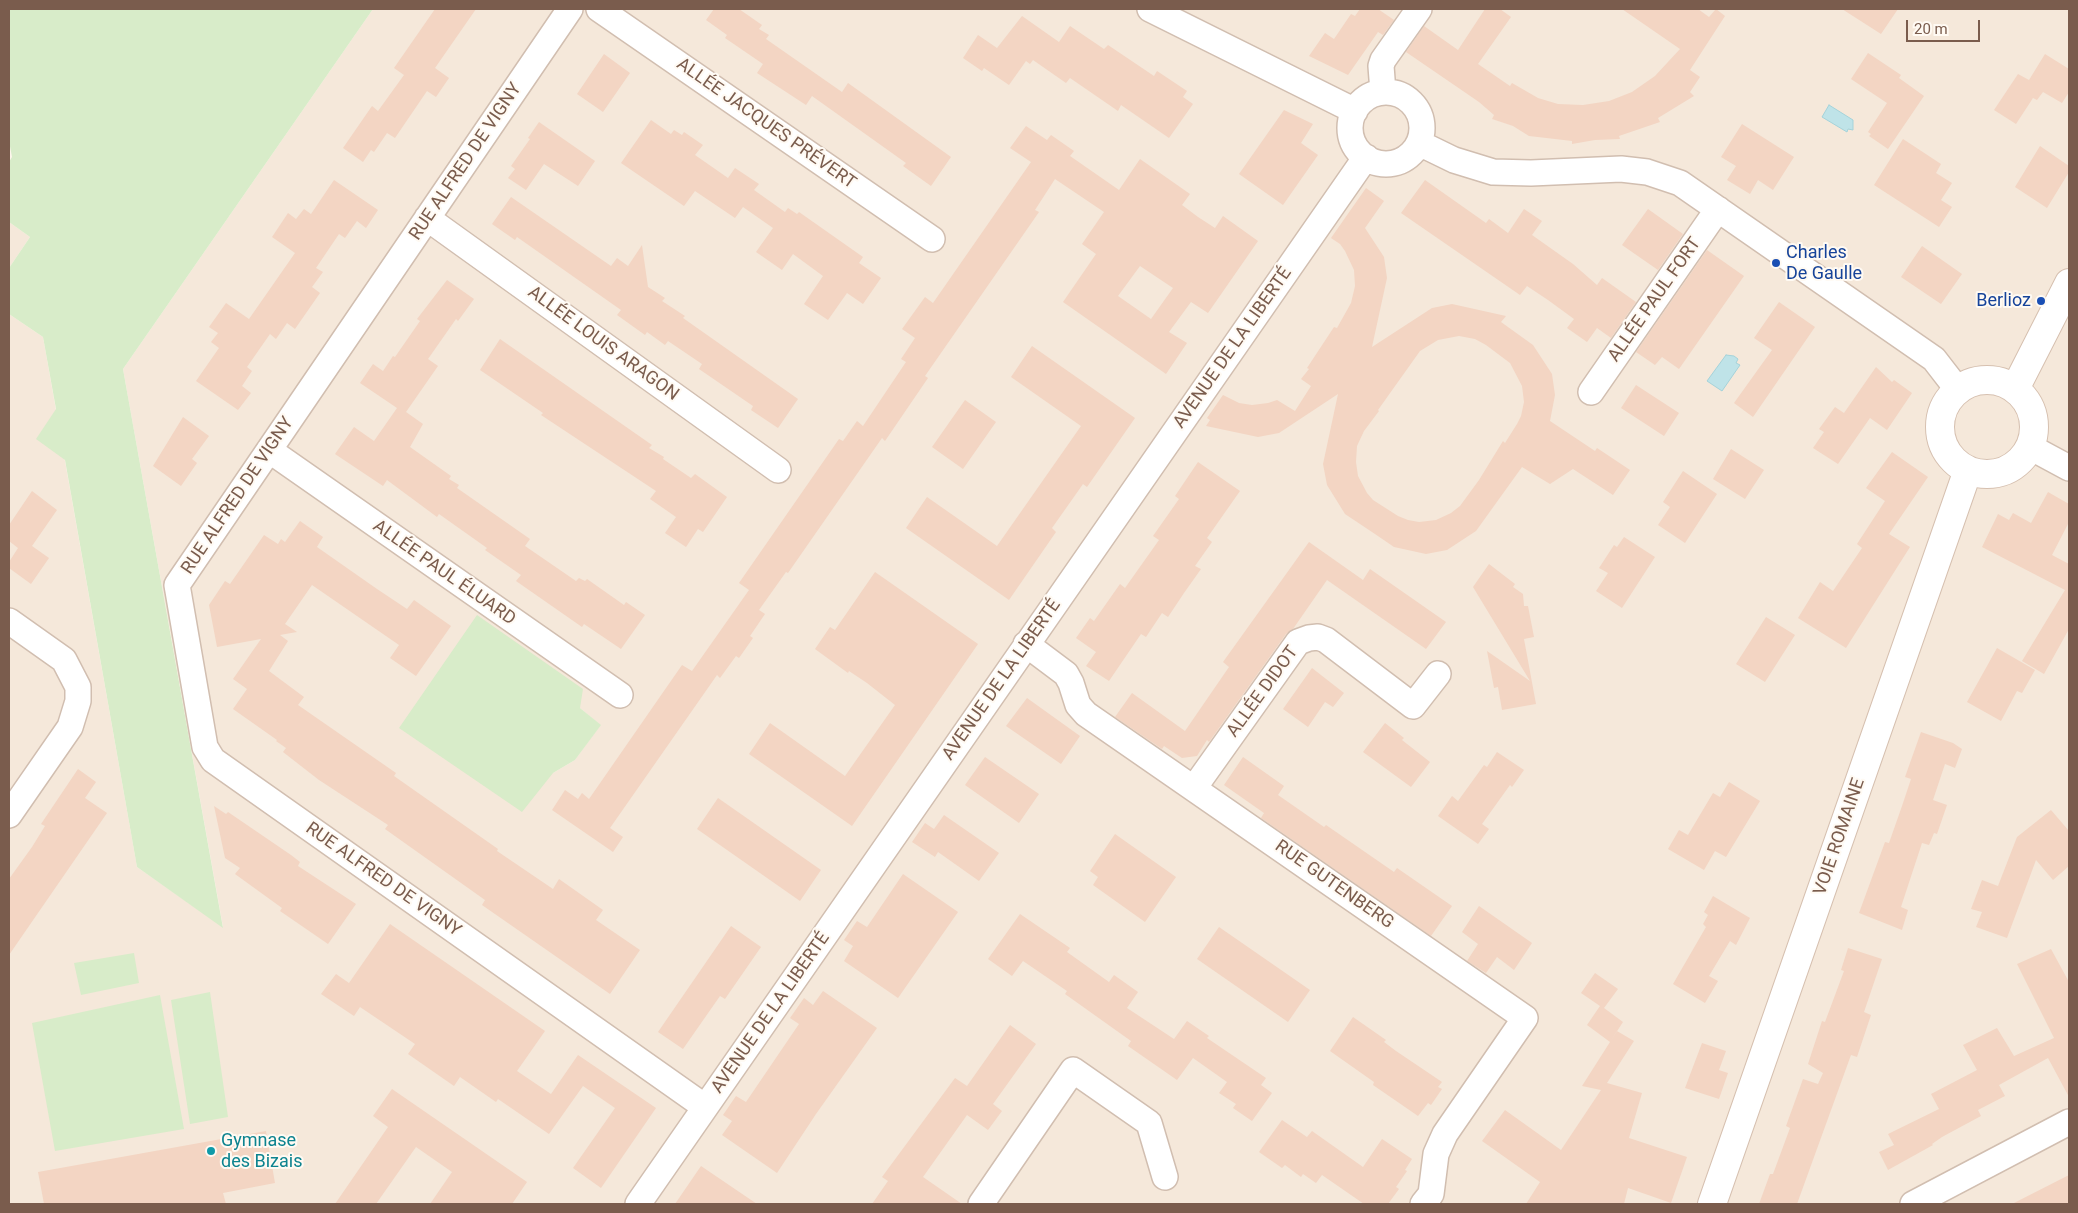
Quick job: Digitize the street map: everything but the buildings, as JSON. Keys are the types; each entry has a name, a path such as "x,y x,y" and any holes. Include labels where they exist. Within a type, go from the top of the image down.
{"street":[{"name":"RUE ALFRED DE VIGNY","path":"570,9 177,585 204,747 213,760 706,1107"},
{"name":"ALLÉE JACQUES PRÉVERT","path":"599,9 932,239"},
{"path":"1150,9 1354,111"},
{"path":"1383,92 1381,66 1383,60 1419,9"},
{"path":"1383,92 1395,93 1408,98 1422,121 1419,143 1409,156 1396,162 1381,163 1366,157 1356,146 1351,135 1351,122 1354,111 1369,96 1383,92"},
{"path":"1419,143 1454,160 1477,169 1493,172 1531,173 1622,169 1661,175 1680,183 1934,359 1958,390"},
{"name":"AVENUE DE LA LIBERTÉ","path":"638,1204 1366,157"},
{"name":"ALLÉE PAUL FORT","path":"1591,392 1718,208"},
{"name":"ALLÉE LOUIS ARAGON","path":"427,218 778,470"},
{"path":"2015,389 2069,283"},
{"path":"1986,380 2001,382 2015,389 2026,400 2033,415 2034,431 2030,447 2022,459 2010,468 1997,473 1982,474 1968,470 1955,461 1945,448 1940,433 1941,417 1947,402 1958,390 1971,382 1986,380"},
{"path":"2030,447 2069,468"},
{"name":"ALLÉE PAUL ÉLUARD","path":"269,450 620,695"},
{"name":"VOIE ROMAINE","path":"1712,1204 1968,470"},
{"path":"9,621 64,660 78,687 78,701 70,727 9,815"},
{"name":"ALLÉE DIDOT","path":"1194,788 1298,642 1318,637 1326,640 1413,706 1438,674"},
{"name":"RUE GUTENBERG","path":"1026,644 1066,674 1078,705 1086,714 1526,1018 1445,1134 1436,1154 1431,1194 1423,1204"},
{"path":"981,1204 1073,1070 1149,1123 1166,1177"},
{"path":"1914,1204 2069,1122"}],"shaded area":[{"path":"373,9 2069,9 2069,1204 9,1204 9,314 43,337 137,867 223,927 123,369","holes":["580,708 600,725 575,760 553,773"]},
{"path":"9,222 30,237 9,268"}],"green space":[{"path":"9,9 373,9 123,369 223,928 137,867 65,460 36,439 56,409 43,337 9,314 9,268 30,237 9,222 9,162 12,157 9,141"},
{"path":"477,615 583,689 580,708 601,725 575,760 553,773 522,812 399,728"},
{"path":"134,953 139,983 81,995 74,963"},
{"path":"210,992 228,1117 190,1124 171,1000"},
{"path":"160,995 184,1129 55,1151 32,1023"}],"water":[{"path":"1829,105 1853,120 1853,130 1848,129 1847,132 1822,117"},
{"path":"1726,355 1734,356 1738,359 1736,363 1740,365 1722,391 1707,381"}],"place":[{"name":"Charles De Gaulle","path":"1776,263"},
{"name":"Berlioz","path":"2041,301"},
{"name":"Gymnase des Bizais","path":"211,1151"}]}
